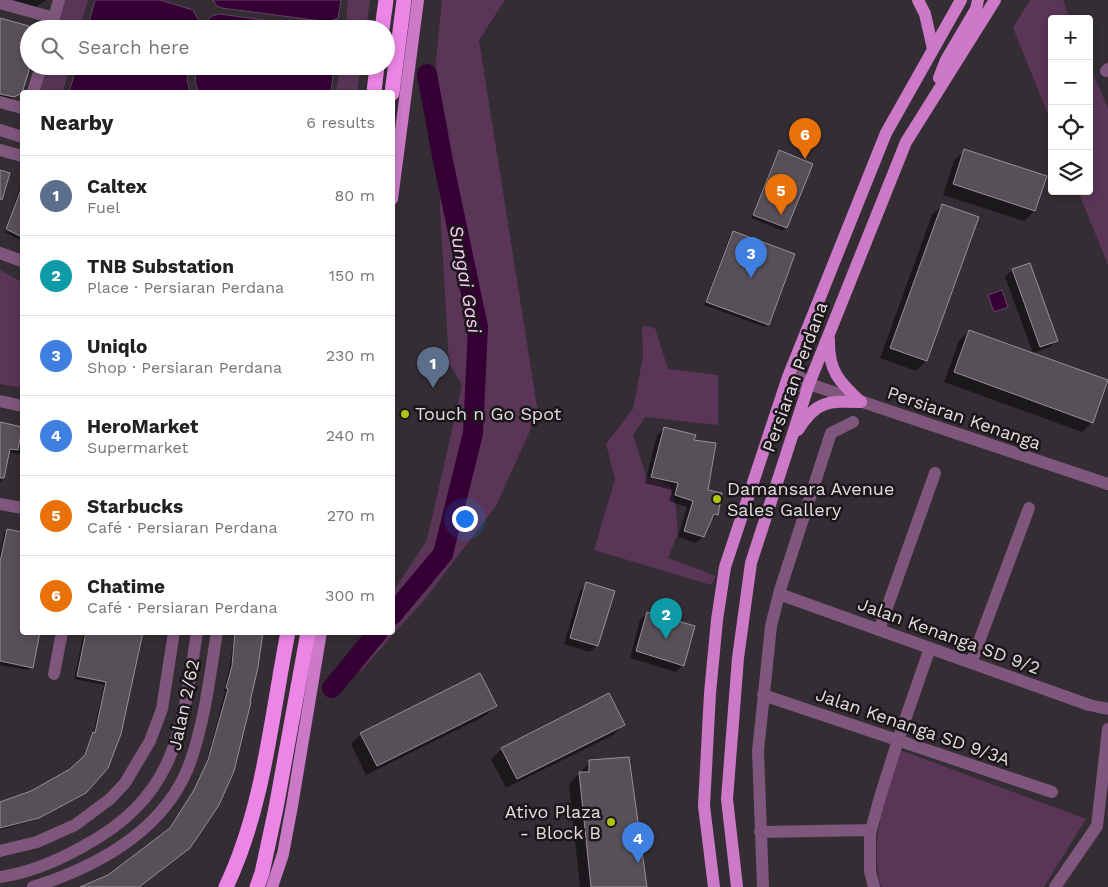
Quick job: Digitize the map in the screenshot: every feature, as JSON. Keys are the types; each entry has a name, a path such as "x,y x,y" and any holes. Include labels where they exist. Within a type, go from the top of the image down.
{"highway":[{"path":"383,20 386,0"},
{"path":"395,70 404,0"},
{"path":"374,90 377,75"},
{"path":"392,90 394,75"},
{"path":"227,887 244,844 261,782 287,635"},
{"path":"257,887 262,873 276,808 307,635"}],"main road":[{"path":"395,176 418,0"},
{"path":"918,0 925,14 933,49"},
{"name":"Persiaran Perdana","path":"714,887 704,806 710,694 717,620 725,567 795,359 886,133 961,0"},
{"path":"922,116 946,60 976,9 978,0"},
{"name":"Persiaran Perdana","path":"737,887 727,799 738,658 751,563 809,384 906,142 995,0"},
{"path":"830,329 830,360 835,374 844,386 861,402"},
{"path":"788,448 802,423 812,410 823,404 840,401 861,402"},
{"path":"272,887 283,854 291,816 321,635"}],"street":[{"path":"54,20 59,0"},
{"path":"0,3 43,20"},
{"path":"34,90 38,75"},
{"path":"0,102 20,107"},
{"path":"0,130 20,134"},
{"path":"0,150 20,155"},
{"path":"0,253 20,261"},
{"path":"795,359 795,371 801,379 809,384"},
{"path":"779,404 789,390 799,385 809,384"},
{"name":"Persiaran Kenanga","path":"809,384 1108,484"},
{"path":"0,401 20,406"},
{"path":"763,887 758,752 771,626 779,594 831,433 854,422"},
{"path":"879,630 936,473"},
{"path":"0,504 20,508"},
{"path":"971,663 1029,508"},
{"name":"Jalan Kenanga SD 9/2","path":"779,594 1089,705 1108,709"},
{"path":"54,674 61,635"},
{"name":"Jalan 2/62","path":"0,850 37,842 76,825 110,799 125,783 150,741 162,709 174,635"},
{"name":"Jalan 2/62","path":"0,877 59,860 116,826 147,796 165,769 175,747 184,715 197,635"},
{"name":"Jalan 2/62","path":"33,887 66,876 106,856 142,832 160,813 178,789 191,761 202,723 217,635"},
{"path":"874,887 870,871 871,830 898,740 930,648"},
{"name":"Jalan Kenanga SD 9/3A","path":"763,695 1052,792"},
{"path":"162,709 184,715"},
{"path":"1055,887 1102,829 1108,729"},
{"path":"760,832 871,830"},
{"path":"59,860 66,876"}],"shaded area":[{"path":"61,0 88,0 82,20 55,20"},
{"path":"95,0 160,0 193,10 198,20 89,20"},
{"path":"213,0 341,0 338,18 334,20 314,20 217,6"},
{"path":"348,0 370,0 367,20 346,20"},
{"path":"442,0 505,0 479,40 538,413 496,506 425,599 395,633 395,589 427,540 462,385 449,363 440,207 436,61"},
{"path":"1030,0 1063,0 1069,15 1048,15 1048,114 1013,28"},
{"path":"220,14 263,20 208,20 214,15"},
{"path":"1093,73 1108,108 1108,265 1080,195 1093,195"},
{"path":"39,75 68,75 64,90 35,90"},
{"path":"74,75 188,75 190,90 70,90"},
{"path":"196,75 333,75 331,90 198,90 195,82"},
{"path":"339,75 360,75 357,90 336,90"},
{"path":"0,270 20,281 20,388 0,384"},
{"path":"1002,290 1008,307 994,312 988,295"},
{"path":"642,326 655,328 668,369 718,375 718,425 645,417 633,435 646,476 670,485 676,508 678,533 668,558 716,576 711,585 594,550 615,479 606,444 633,409 643,356"},
{"path":"365,635 393,635 361,671 348,660"},
{"path":"900,750 1086,819 1044,887 881,887 877,852 878,835 885,801"}],"building":[{"path":"0,18 20,24 20,75 27,75 20,94 14,97 0,94"},
{"path":"964,149 1047,176 1035,211 953,184"},
{"path":"779,150 813,164 787,228 753,215"},
{"path":"0,170 10,173 2,200 0,199"},
{"path":"20,192 20,236 6,229"},
{"path":"942,204 979,217 927,361 890,348"},
{"path":"733,231 795,254 769,325 706,302"},
{"path":"1030,263 1058,341 1040,347 1012,269"},
{"path":"969,330 1108,380 1093,423 954,372"},
{"path":"0,422 20,427 20,438 18,450 10,449 4,478 0,478"},
{"path":"664,427 696,435 694,440 716,443 708,490 722,493 718,515 714,514 704,537 684,531 693,501 675,495 678,483 651,477"},
{"path":"7,529 20,532 20,635 39,635 33,668 0,661 0,562"},
{"path":"586,582 615,591 598,646 570,638"},
{"path":"647,612 695,626 684,666 636,651"},
{"path":"85,635 142,635 121,734 108,768 86,793 39,818 0,828 0,802 31,791 70,769 85,755 93,732 95,733 106,682 77,676"},
{"path":"235,635 263,635 251,702 234,771 219,805 190,848 139,887 80,887 108,875 170,828 194,790 208,760 228,689 226,688 232,666"},
{"path":"480,673 497,706 377,766 360,733"},
{"path":"609,693 625,725 517,779 501,748"},
{"name":"Ativo Plaza - Block B","path":"629,757 647,887 591,887 579,772 589,772 589,760"}],"waterway":[{"name":"Sungai Gasi","path":"395,611 443,554 473,433 478,327 443,161 427,74"},
{"name":"Sungai Gasi","path":"332,688 376,635"}],"place":[{"name":"Chatime","path":"805,159"},
{"name":"Starbucks","path":"781,215"},
{"name":"Uniqlo","path":"751,278"},
{"name":"Caltex","path":"433,388"},
{"name":"Touch n Go Spot","path":"405,414"},
{"name":"Damansara Avenue Sales Gallery","path":"717,499"},
{"name":"TNB Substation","path":"666,639"},
{"name":"Ativo Plaza - Block B","path":"611,822"},
{"name":"HeroMarket","path":"638,863"}]}
